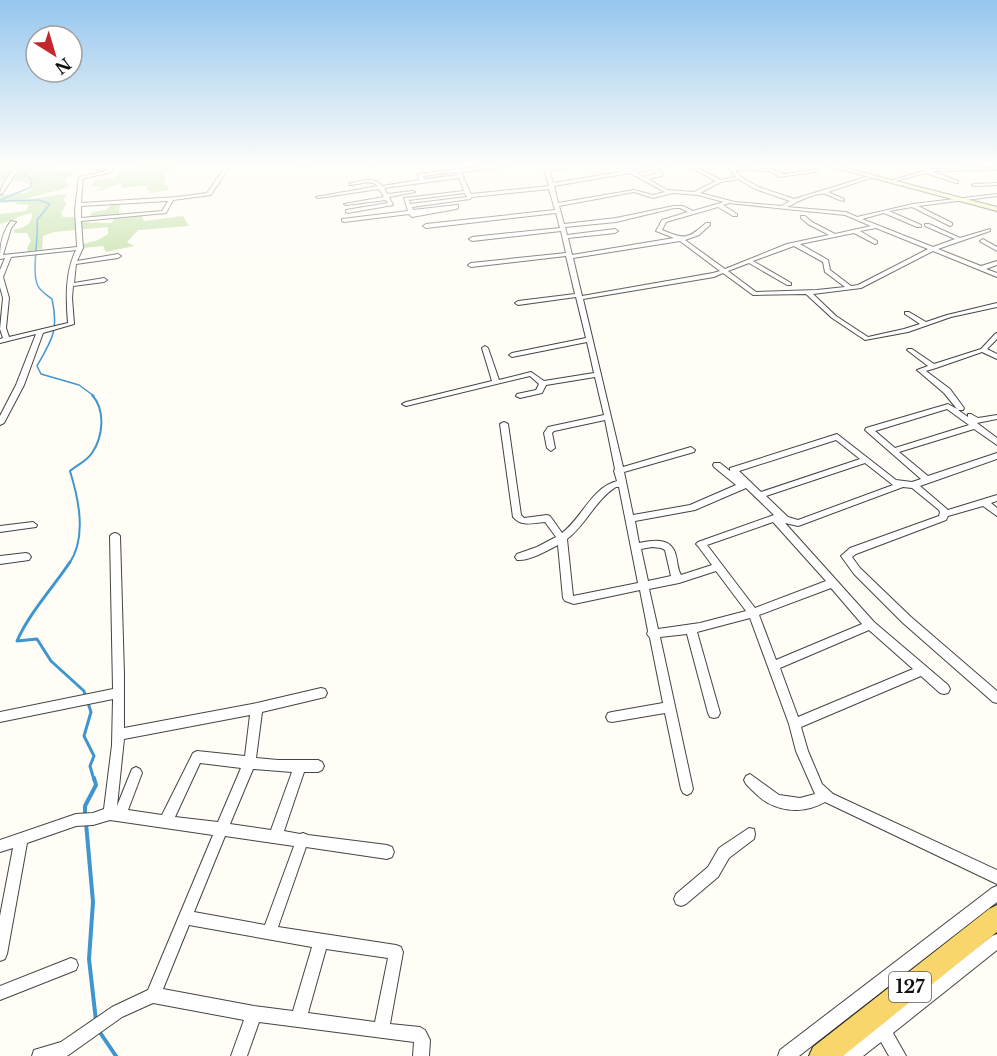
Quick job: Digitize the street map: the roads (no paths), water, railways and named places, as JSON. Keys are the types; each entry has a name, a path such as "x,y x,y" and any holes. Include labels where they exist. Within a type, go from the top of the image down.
{"main road":[{"name":"127","path":"822,1056 997,916"}],"street":[{"path":"9,255 0,282 6,298 2,320 3,340 64,327 72,322 69,312 73,263 80,248 79,213"},
{"path":"79,220 150,213"},
{"path":"344,220 388,213"},
{"path":"426,226 519,213"},
{"path":"558,213 608,417 645,586 652,634 687,789"},
{"path":"563,231 648,213"},
{"path":"688,213 664,220 659,229 661,232 681,239 753,294 808,293 866,284 933,249 988,230"},
{"path":"842,213 997,274"},
{"path":"858,218 876,213"},
{"path":"889,213 919,226"},
{"path":"929,213 950,224"},
{"path":"803,217 814,226 833,235"},
{"path":"13,222 8,228 0,257 80,248"},
{"path":"471,265 569,256 681,239 695,235 708,224"},
{"path":"927,225 961,240"},
{"path":"518,303 578,297 685,281 726,272 766,253 795,244 878,226"},
{"path":"472,239 563,231 615,231"},
{"path":"855,231 875,242"},
{"path":"982,241 997,249"},
{"path":"795,244 826,261 827,271 850,288"},
{"path":"73,263 118,256"},
{"path":"749,261 789,284"},
{"path":"982,268 997,262"},
{"path":"71,285 104,280"},
{"path":"808,293 834,317 864,339 870,340 926,325 949,316 997,305"},
{"path":"907,313 926,325"},
{"path":"0,423 20,385 40,332"},
{"path":"997,335 983,350 921,370 947,391 954,402 976,420 997,417"},
{"path":"512,355 588,340"},
{"path":"485,348 496,382"},
{"path":"910,350 934,367"},
{"path":"983,350 997,357"},
{"path":"406,404 532,374 543,383 597,375"},
{"path":"520,396 538,391 543,383"},
{"path":"927,480 869,430 948,406 997,442"},
{"path":"551,448 548,433 552,429 608,417"},
{"path":"504,424 517,517 522,521 547,518 562,539 566,594 570,599 645,586 718,567"},
{"path":"893,452 975,426"},
{"path":"900,485 837,437 733,470 785,520 798,524 900,485 913,485 997,456"},
{"path":"618,471 691,450"},
{"path":"760,495 867,460"},
{"path":"717,465 775,518 870,625 944,689"},
{"path":"520,557 562,539 578,526 604,490 613,484 621,483"},
{"path":"913,485 942,508 945,514"},
{"path":"630,519 692,508 742,486"},
{"path":"997,498 945,514 944,518 853,551 846,556 857,571 907,620 997,698"},
{"path":"984,502 997,513"},
{"path":"775,518 701,544 754,614 818,788 824,794 997,877"},
{"path":"0,529 33,525"},
{"path":"115,536 118,693 115,815"},
{"path":"635,547 654,542 664,545 671,552 677,579"},
{"path":"0,560 26,557"},
{"path":"652,634 691,630 754,614 832,583"},
{"path":"773,666 870,625"},
{"path":"691,630 714,713"},
{"path":"795,724 921,671"},
{"path":"0,717 99,699 118,693"},
{"path":"118,735 321,693"},
{"path":"612,717 669,707"},
{"path":"153,995 187,918 250,761 256,708"},
{"path":"166,821 196,757 250,761 278,766 318,766"},
{"path":"276,835 300,766"},
{"path":"115,815 136,773"},
{"path":"750,780 767,795 784,802 811,803 822,798 824,794"},
{"path":"0,846 76,820 115,815 276,835 387,852"},
{"path":"681,899 713,872 724,853 749,834"},
{"path":"0,954 21,838"},
{"path":"269,933 303,839"},
{"path":"786,1056 997,892"},
{"path":"187,918 396,952 381,1031"},
{"path":"299,1018 321,940"},
{"path":"851,1056 997,941"},
{"path":"0,993 71,965"},
{"path":"40,1056 66,1049 117,1012 153,995 254,1014 420,1035 421,1056"},
{"path":"239,1056 254,1014"},
{"path":"883,1031 898,1056"}],"waterway":[{"path":"42,213 37,220 35,273 39,288 52,299 55,319 50,342 37,366 41,374 79,385 94,396"},
{"path":"69,564 75,554 80,531 78,506 70,471 90,456 101,432 101,416 92,395"},
{"path":"70,562 35,610 17,641 37,639 51,661 84,691 85,695"},
{"path":"88,703 91,712 84,736 94,756 90,766 94,780"},
{"path":"85,815 85,806 96,785 94,778"},
{"path":"86,823 93,902 89,959 96,1021"},
{"path":"99,1031 116,1056"}]}
